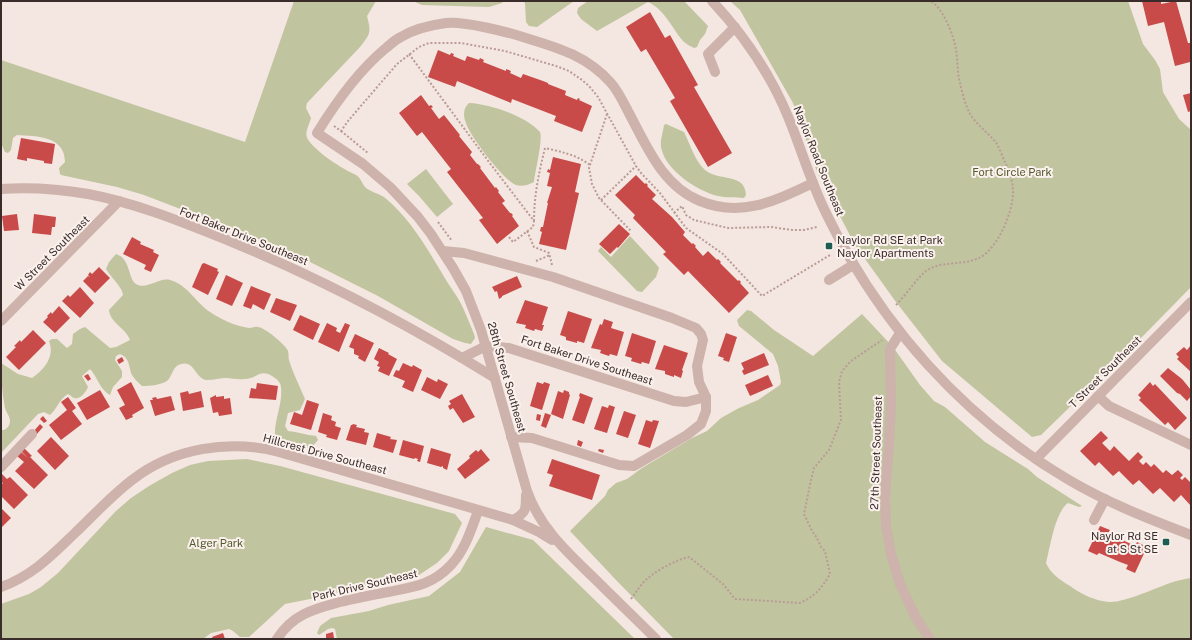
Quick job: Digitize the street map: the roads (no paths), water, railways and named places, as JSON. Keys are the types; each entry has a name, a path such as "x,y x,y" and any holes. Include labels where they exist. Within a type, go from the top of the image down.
{"street":[{"name":"Naylor Road Southeast","path":"712,1 735,27 755,54 778,93 825,212 853,264 869,291 900,333 928,366 963,401 1003,435 1036,459 1068,479 1105,499 1141,516 1191,535"},
{"name":"28th Street Southeast","path":"656,639 559,545 543,524 532,505 526,491 476,313 466,291 443,251 418,217 385,182 352,155 318,133 333,108 357,77 379,54 400,37 422,28 447,23 470,25 520,36 564,49 583,58 600,72 616,90 650,152 670,180 682,190 699,200 721,207 742,209 764,205 813,183"},
{"path":"716,72 708,54 735,27"},
{"name":"Fort Baker Drive Southeast","path":"1,189 34,188 90,194 119,202 215,235 302,272 384,313 495,378"},
{"name":"W Street Southeast","path":"1,320 119,202"},
{"path":"443,251 464,253 553,277 672,318 696,328 701,334 703,340 697,366 699,382 706,397 706,411 701,424 687,435 634,466 619,466 532,438 511,437"},
{"path":"829,280 853,264"},
{"name":"T Street Southeast","path":"1036,459 1191,302"},
{"name":"27th Street Southeast","path":"900,333 890,348 891,411 885,495 886,525 891,554 900,584 916,618 930,639"},
{"path":"462,358 486,346"},
{"name":"Fort Baker Drive Southeast","path":"486,346 509,348 674,401 686,402 706,397"},
{"path":"1098,396 1109,406 1191,444"},
{"path":"1,467 32,434"},
{"name":"Hillcrest Drive Southeast","path":"1,587 23,578 43,564 118,491 140,474 173,457 209,448 244,446 270,450 513,520 539,532 559,545"},
{"path":"513,520 522,515 526,508 526,491"},
{"path":"1094,520 1105,499"},
{"name":"Park Drive Southeast","path":"277,639 286,626 309,611 358,598 415,588 442,573 458,556 467,540 478,511"}],"place":[{"name":"Naylor Rd SE at Park Naylor Apartments","path":"829,246"},
{"name":"Naylor Rd SE at S St SE","path":"1166,542"}],"park label":[{"name":"Fort Circle Park","path":"1012,172"},
{"name":"Alger Park","path":"216,543"}]}
